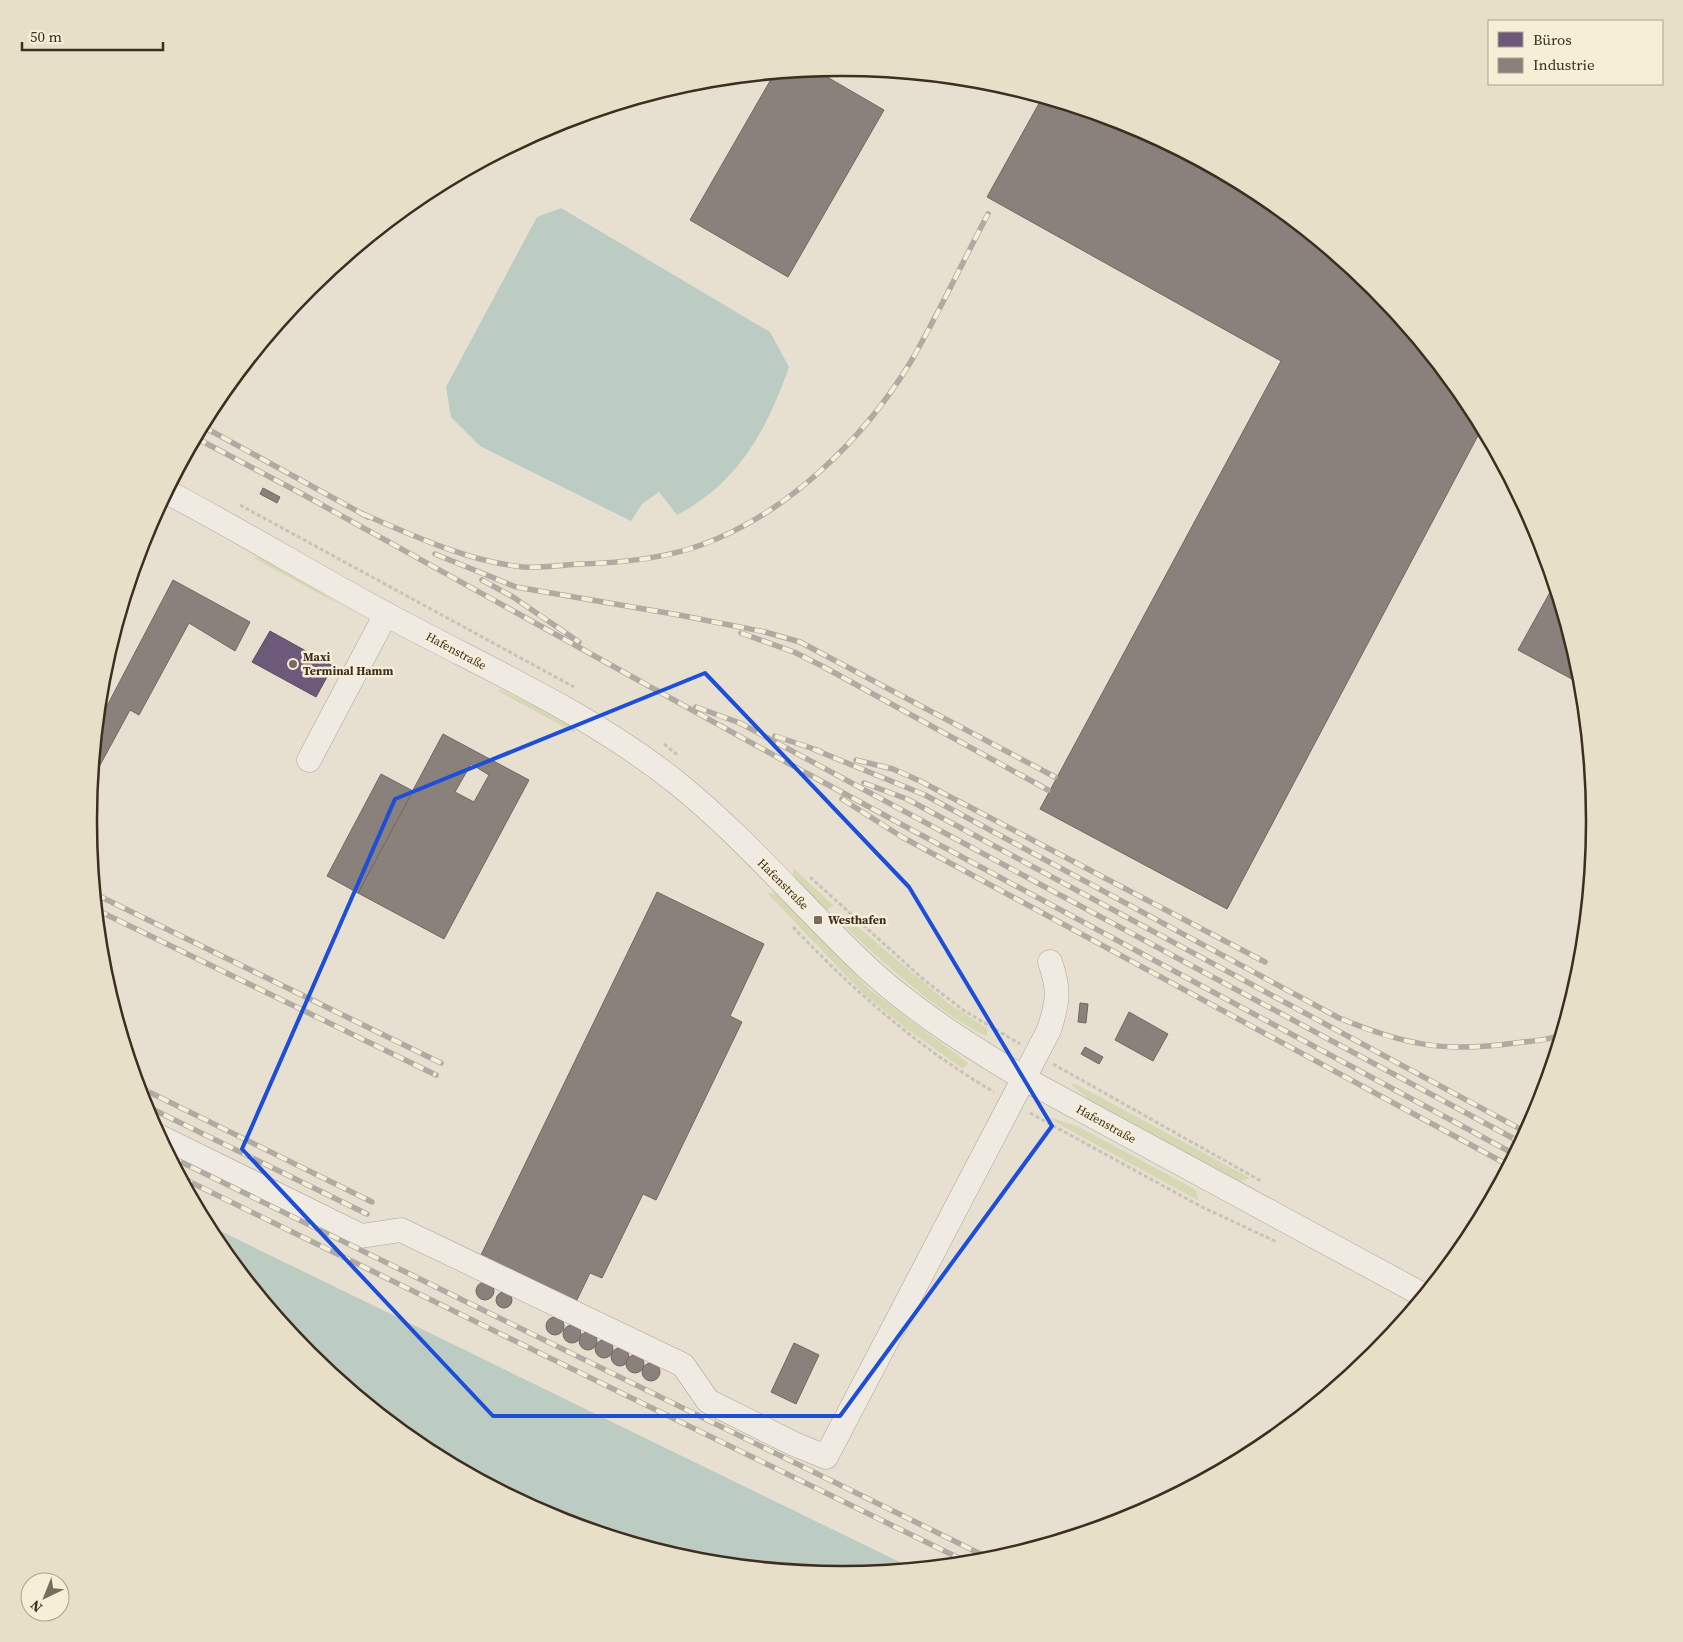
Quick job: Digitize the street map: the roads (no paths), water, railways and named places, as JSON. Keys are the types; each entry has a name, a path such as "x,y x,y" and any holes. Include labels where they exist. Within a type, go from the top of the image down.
{"street":[{"name":"Hafenstraße","path":"173,495 386,614 556,702 632,749 678,783 722,822 831,932 896,993 958,1039 1023,1078 1417,1292"},
{"path":"309,760 386,614"},
{"path":"170,1142 361,1236 401,1230 578,1314 683,1365 708,1401 794,1444 826,1457 1049,1030 1058,995 1056,979 1050,962"}],"railway":[{"path":"363,514 421,539 461,553 502,564 523,567 610,563 656,557 701,545 733,531 793,494 820,471 870,420 910,363 988,214"},
{"path":"209,430 368,517"},
{"path":"202,441 304,495 795,767 1508,1151"},
{"path":"435,554 516,587 679,615 765,632 800,642 1055,777"},
{"path":"482,580 513,597 579,642"},
{"path":"741,633 794,652 822,666 1048,790"},
{"path":"696,707 740,723 1514,1139"},
{"path":"775,736 820,751"},
{"path":"813,749 925,795 1339,1018 1384,1035 1446,1047 1490,1046 1554,1037"},
{"path":"856,760 893,769 920,781 1265,962"},
{"path":"864,783 907,799 1519,1128"},
{"path":"842,799 902,837 1503,1162"},
{"path":"101,897 441,1063"},
{"path":"102,913 436,1075"},
{"path":"148,1091 372,1202"},
{"path":"155,1110 367,1214"},
{"path":"180,1161 978,1553"},
{"path":"191,1183 955,1556"}],"place":[{"name":"Maxi Terminal Hamm","path":"293,664"},
{"name":"Westhafen","path":"818,920"}]}
